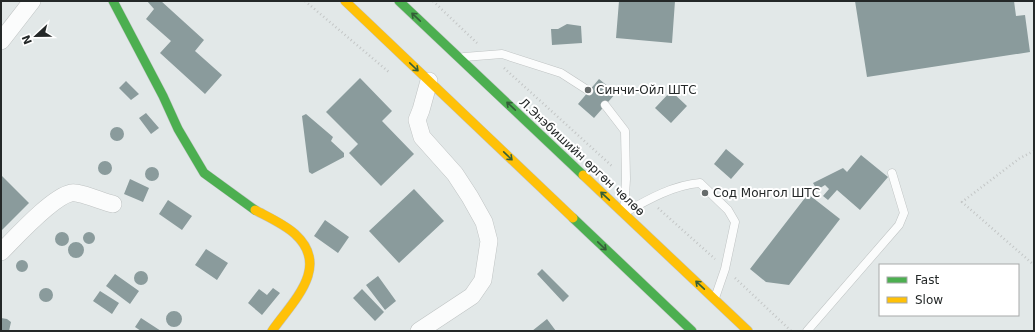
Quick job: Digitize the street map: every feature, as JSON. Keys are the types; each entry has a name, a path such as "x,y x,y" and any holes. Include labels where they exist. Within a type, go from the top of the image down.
{"main road":[{"path":"113,1 163,96 178,129 204,173 242,202 294,233 307,248 311,267 306,283 272,331"},
{"path":"345,1 692,331"},
{"name":"Л.Энэбишийн өргөн чөлөө","path":"399,1 748,331"}],"street":[{"path":"1,41 32,1"},
{"path":"419,331 472,296 483,280 489,241 484,222 470,197 455,174 422,137 416,120 422,110 429,81"},
{"path":"1,252 50,205 62,196 73,192 113,204"}],"lane":[{"path":"459,58 502,54 561,73 589,91"},
{"path":"605,105 625,131 626,179 624,213"},
{"path":"807,331 899,225 904,214 892,173"},
{"path":"624,213 648,199 686,184 700,183 728,210 736,222 725,269 714,299"}],"path":[{"path":"433,1 490,56 626,179"},
{"path":"1034,151 1020,158 962,202 1034,265"},
{"path":"648,199 791,331"}],"building":[{"path":"147,1 161,1 204,40 195,51 222,75 205,94 160,53 171,41 146,19 154,9"},
{"path":"619,1 675,1 672,43 616,38"},
{"path":"855,1 1014,1 1016,16 1025,15 1030,52 867,77"},
{"path":"567,24 581,26 582,43 552,45 551,29 558,29"},
{"path":"360,78 392,111 382,121 414,154 381,186 349,153 358,144 326,112"},
{"path":"599,79 616,93 594,118 578,104"},
{"path":"126,81 139,94 131,100 119,88"},
{"path":"671,91 687,106 671,123 655,108"},
{"path":"146,113 159,128 151,134 139,118"},
{"path":"306,114 333,137 331,141 344,153 344,157 312,174 309,172 302,116"},
{"path":"114,127 120,127 124,131 124,137 120,141 114,141 110,137 110,131"},
{"path":"726,149 744,164 731,179 714,164"},
{"path":"861,155 888,177 860,210 837,190 828,200 823,196 829,189 825,185 817,190 813,183 843,168 847,172"},
{"path":"102,161 108,161 112,165 112,171 108,175 102,175 98,171 98,165"},
{"path":"149,167 155,167 159,171 159,177 155,181 149,181 145,177 145,171"},
{"path":"1,175 29,203 1,231"},
{"path":"130,179 149,188 143,202 124,194"},
{"path":"414,189 444,221 399,263 369,231"},
{"path":"808,194 840,219 789,285 766,282 750,269"},
{"path":"168,200 192,216 182,230 159,214"},
{"path":"325,220 349,237 338,253 314,236"},
{"path":"62,232 67,234 69,239 67,244 62,246 57,244 55,239 57,234"},
{"path":"87,232 91,232 95,238 91,244 87,244 83,240 83,236"},
{"path":"76,242 82,244 84,250 82,256 76,258 70,256 68,250 70,244"},
{"path":"206,249 228,263 217,280 195,265"},
{"path":"20,260 24,260 28,266 24,272 20,272 16,268 16,264"},
{"path":"542,269 569,296 563,302 537,274"},
{"path":"138,271 144,271 148,275 148,281 144,285 138,285 134,281 134,275"},
{"path":"115,274 139,291 130,304 106,286"},
{"path":"378,276 396,301 385,310 366,285"},
{"path":"43,288 49,288 53,292 53,298 49,302 43,302 39,298 39,292"},
{"path":"273,288 280,293 262,315 248,303 259,289 267,295"},
{"path":"362,289 384,312 375,321 353,298"},
{"path":"100,291 119,303 112,314 93,301"},
{"path":"171,311 177,311 182,316 180,325 177,327 171,327 166,322 166,316"},
{"path":"1,318 7,319 11,322 9,331 1,331"},
{"path":"141,318 161,331 141,331 135,327"},
{"path":"547,319 556,331 532,331"}],"traffic: fast":[{"path":"113,1 163,96 178,129 204,173 255,210"},
{"path":"399,1 583,175"},
{"path":"573,218 692,331"}],"traffic: slow":[{"path":"345,1 573,218"},
{"path":"583,175 748,331"},
{"path":"255,210 291,230 305,246 310,259 309,271 305,284 290,308 272,331"}],"place":[{"name":"Синчи-Ойл ШТС","path":"588,90"},
{"name":"Сод Монгол ШТС","path":"705,193"}]}
